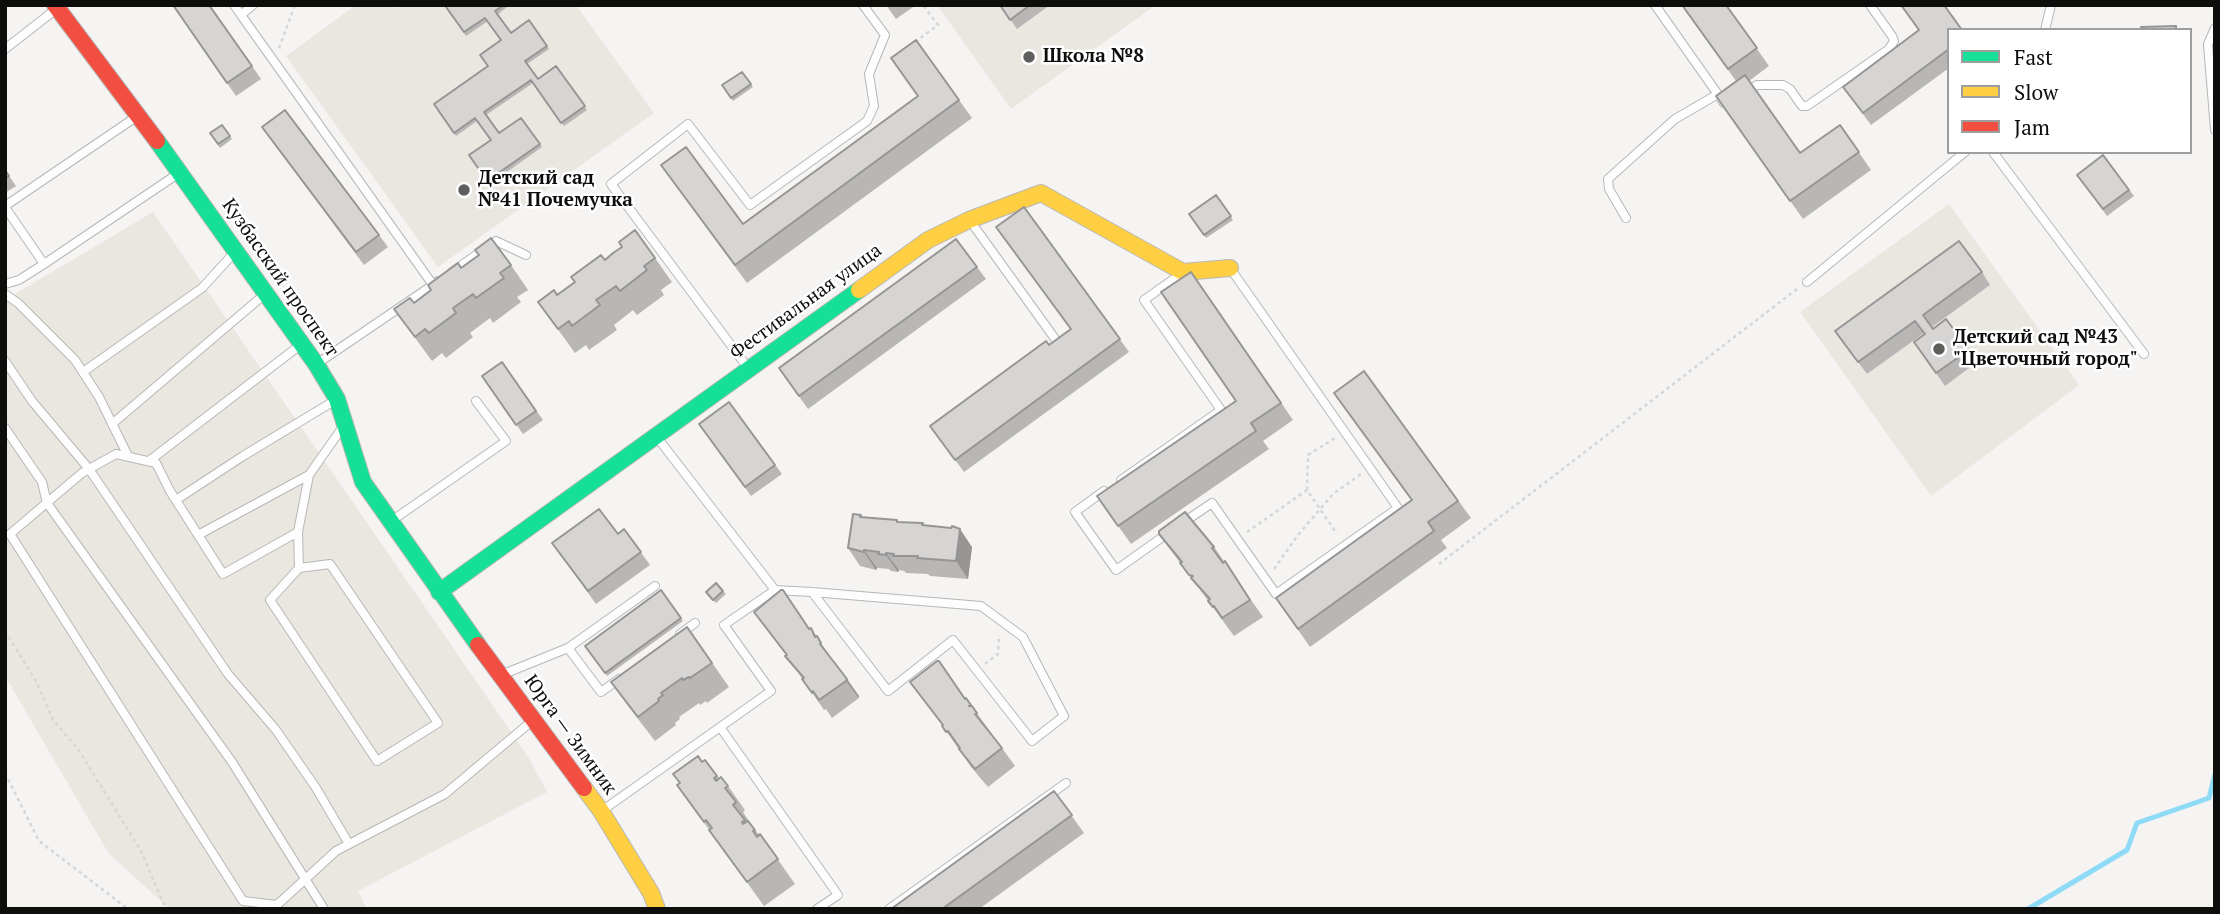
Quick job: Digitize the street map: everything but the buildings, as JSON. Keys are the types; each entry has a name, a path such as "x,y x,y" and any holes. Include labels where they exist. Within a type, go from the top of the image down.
{"street":[{"name":"Кузбасский проспект","path":"56,7 180,172 316,364 337,400 363,482 439,592"},
{"name":"Фестивальная улица","path":"439,592 928,240 969,220 1041,193 1183,272"},
{"path":"1183,272 1230,268"},
{"name":"Юрга — Зимник","path":"439,592 601,811 651,892 657,909"}],"lane":[{"path":"234,5 433,285"},
{"path":"241,15 253,5"},
{"path":"749,369 611,184 688,124 750,205 867,121 874,106 869,74 885,35 863,5"},
{"path":"1655,5 1725,104 1733,102"},
{"path":"1743,94 1757,85 1783,85 1790,89 1802,106 1807,106 1823,96 1893,46 1892,36 1870,5"},
{"path":"2045,28 2051,5"},
{"path":"5,49 56,7"},
{"path":"2215,27 2208,44 2215,130"},
{"path":"1626,218 1608,189 1608,179 1675,119 1718,94"},
{"path":"44,264 5,206 138,115"},
{"path":"1807,282 1963,154"},
{"path":"1994,154 2144,354"},
{"path":"5,284 19,280 44,264 180,172"},
{"path":"969,220 1058,343"},
{"path":"636,240 648,232"},
{"path":"316,364 495,241 526,255"},
{"path":"83,372 202,288 236,251"},
{"path":"1183,272 1144,300 1222,410 1075,512 1116,570 1212,503 1276,594 1398,508 1230,268"},
{"path":"112,424 267,292"},
{"path":"5,294 18,303 75,360 128,456"},
{"path":"149,461 302,344"},
{"path":"5,361 32,401 89,469 228,674 276,730 309,776 349,844"},
{"path":"176,500 337,400"},
{"path":"390,522 506,441 476,401"},
{"path":"299,568 330,564 438,723 377,761 270,600 299,568 298,532 309,475 344,426"},
{"path":"5,428 42,482 47,503 232,762 324,909"},
{"path":"656,436 775,590"},
{"path":"298,532 223,575 156,463 117,454 89,469 8,531 243,901 277,905 336,851 445,794 532,721"},
{"path":"198,535 309,475"},
{"path":"501,675 568,648 655,586"},
{"path":"601,811 771,691 724,625 775,590 981,606 1023,637 1065,716 1032,741 953,640 888,691 812,593"},
{"path":"674,638 695,622"},
{"path":"568,648 601,692 622,677"},
{"path":"720,727 838,895 817,909"},
{"path":"889,909 1066,783"}],"path":[{"path":"274,61 295,5"},
{"path":"908,46 938,25 923,5"},
{"path":"1439,564 1807,282"},
{"path":"1344,431 1308,455 1307,490 1345,546"},
{"path":"1266,581 1298,535 1334,494 1370,467"},
{"path":"1237,539 1307,490"},
{"path":"977,671 998,654 999,619"},
{"path":"5,631 36,681 53,720 78,750 141,851 166,909"},
{"path":"5,773 39,841 128,909"}],"shaded area":[{"name":"Детский сад №41 Почемучка","path":"356,5 394,5 397,8 401,5 576,5 654,113 438,267 286,56"},
{"name":"Школа №8","path":"937,5 1156,5 1011,109"},
{"name":"Детский сад №43 \"Цветочный город\"","path":"1949,204 2079,385 1931,496 1800,312"},
{"path":"153,212 529,758 547,792 358,891 367,909 170,909 109,854 5,676 5,300"}],"waterway":[{"path":"2028,909 2127,850 2137,823 2209,798 2215,774"}],"traffic: fast":[{"path":"157,141 316,364 337,399 363,482 478,645"},
{"path":"439,592 859,290"}],"traffic: slow":[{"path":"859,290 928,240 969,220 1041,193 1183,272 1230,268"},
{"path":"584,788 651,893 657,909"}],"traffic: jam":[{"path":"55,5 157,141"},
{"path":"478,645 584,788"}],"place":[{"name":"Школа №8","path":"1029,57"},
{"name":"Детский сад №41 Почемучка","path":"464,190"},
{"name":"Детский сад №43 \"Цветочный город\"","path":"1939,349"}]}
